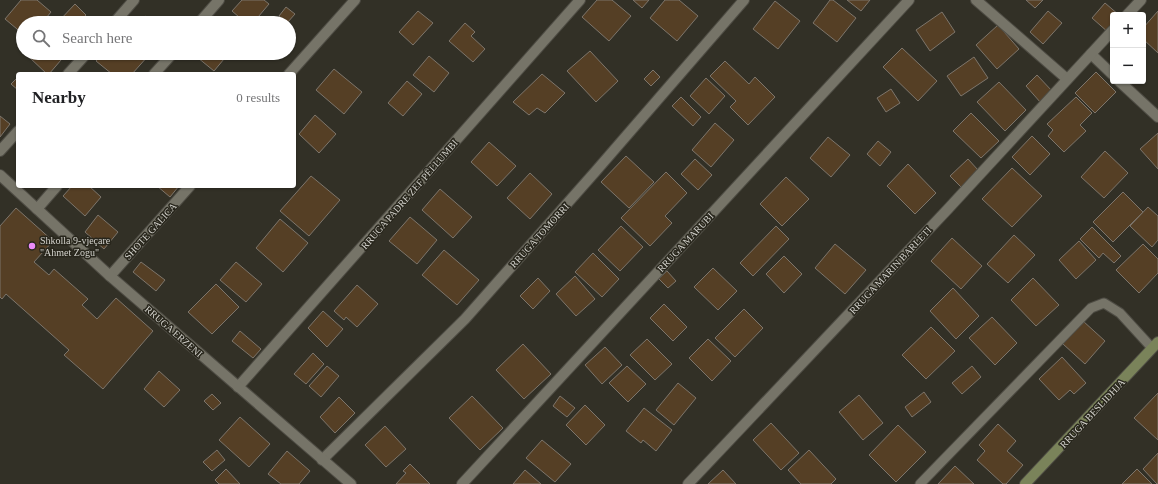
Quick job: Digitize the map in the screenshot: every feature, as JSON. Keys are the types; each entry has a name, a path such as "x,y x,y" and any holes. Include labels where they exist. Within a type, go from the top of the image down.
{"main road":[{"name":"RRUGA BESLIDHJA","path":"1025,484 1155,345"}],"street":[{"path":"120,16 134,0"},
{"path":"205,16 219,0"},
{"path":"291,72 355,0"},
{"name":"RRUGA PADRE ZEF PËLLUMBI","path":"238,387 580,0"},
{"name":"RRUGA TOMORRI","path":"322,460 465,319 744,0"},
{"name":"RRUGA MARUBI","path":"462,484 909,0"},
{"path":"976,0 1066,79"},
{"path":"1130,12 1141,0"},
{"name":"RRUGA MARIN BARLETI","path":"688,484 1110,33"},
{"path":"1090,54 1110,72"},
{"path":"70,72 81,60"},
{"path":"156,72 167,60"},
{"path":"1123,84 1158,117"},
{"path":"0,151 16,133"},
{"name":"RRUGA ERZENI","path":"0,175 110,276 351,484"},
{"path":"37,209 55,188"},
{"name":"SHOTE GALICA","path":"110,276 188,188"}],"lane":[{"path":"920,484 1090,308 1104,303 1120,313 1155,345"}],"building":[{"path":"21,0 37,0 51,12 48,16 16,16 16,28 5,19"},
{"path":"242,0 264,0 269,4 259,16 238,16 232,11"},
{"path":"597,0 612,0 631,16 609,41 582,17"},
{"path":"633,0 649,0 642,8"},
{"path":"665,0 679,0 698,16 677,41 650,18"},
{"path":"830,0 833,0 856,18 837,42 813,23"},
{"path":"847,0 870,0 861,11"},
{"path":"1026,0 1043,0 1035,8"},
{"path":"775,1 800,21 778,49 753,29"},
{"path":"1105,3 1116,12 1110,12 1109,33 1092,18"},
{"path":"75,4 86,15 85,16 64,16"},
{"path":"286,7 295,14 293,16 279,16"},
{"path":"418,11 433,23 413,45 399,32"},
{"path":"1048,11 1062,23 1043,44 1030,32"},
{"path":"1158,11 1158,53 1146,42 1146,25"},
{"path":"942,12 955,32 930,51 916,30"},
{"path":"465,23 475,32 471,36 485,49 473,62 449,41"},
{"path":"998,25 1019,49 997,69 976,45"},
{"path":"902,48 937,81 918,101 883,67"},
{"path":"590,51 618,81 596,102 567,71"},
{"path":"429,56 449,73 434,92 413,75"},
{"path":"974,57 988,78 961,96 947,76"},
{"path":"32,60 61,60 51,72 45,72"},
{"path":"144,60 134,72 110,72 96,61"},
{"path":"201,60 223,60 214,71"},
{"path":"725,61 749,84 755,77 775,97 748,125 730,107 736,101 710,76"},
{"path":"334,69 362,92 344,114 316,90"},
{"path":"653,70 660,77 651,86 644,79"},
{"path":"1096,72 1116,92 1095,113 1075,93"},
{"path":"542,74 565,93 545,113 537,108 529,115 513,102"},
{"path":"1037,75 1053,92 1041,103 1026,86"},
{"path":"706,78 725,96 709,114 690,96"},
{"path":"16,79 16,88 11,84"},
{"path":"407,81 422,94 403,116 388,103"},
{"path":"999,82 1026,110 1005,131 977,102"},
{"path":"891,89 900,103 886,112 877,98"},
{"path":"681,97 701,117 693,126 672,106"},
{"path":"1076,97 1092,113 1080,125 1086,131 1064,152 1048,136 1053,130 1047,124"},
{"path":"971,113 999,141 981,158 953,131"},
{"path":"315,115 336,134 319,153 299,134"},
{"path":"0,116 10,124 0,137"},
{"path":"715,123 734,140 711,167 692,150"},
{"path":"1158,133 1158,169 1140,149"},
{"path":"1032,136 1050,154 1030,175 1012,157"},
{"path":"828,137 850,155 831,177 810,158"},
{"path":"878,141 891,152 880,166 867,154"},
{"path":"489,142 516,166 497,186 471,162"},
{"path":"1105,151 1128,173 1104,198 1081,177"},
{"path":"626,156 654,182 629,208 601,182"},
{"path":"695,159 712,175 698,190 681,174"},
{"path":"968,159 978,170 961,187 950,176"},
{"path":"908,164 936,193 915,214 887,186"},
{"path":"1012,168 1042,196 1012,227 982,199"},
{"path":"666,172 687,193 665,216 672,223 650,246 621,218"},
{"path":"530,173 552,194 530,219 507,198"},
{"path":"311,176 340,200 309,236 280,211"},
{"path":"786,177 809,199 782,226 760,204"},
{"path":"70,188 91,188 101,197 85,216 63,196"},
{"path":"159,188 177,188 170,197"},
{"path":"440,189 472,217 453,238 422,210"},
{"path":"1123,192 1143,212 1113,242 1093,222"},
{"path":"1148,207 1158,216 1158,240 1152,247 1130,226"},
{"name":"Shkolla 9-vjeçare \"Ahmet Zogu\"","path":"16,208 53,241 34,262 49,275 54,269 88,299 82,305 97,319 116,298 153,331 103,389 64,355 69,350 6,294 2,299 0,297 0,226"},
{"path":"98,215 118,232 104,249 85,232"},
{"path":"410,217 437,240 417,264 389,241"},
{"path":"280,219 308,243 283,272 256,248"},
{"path":"621,226 643,247 620,271 598,250"},
{"path":"776,226 789,239 753,276 740,263"},
{"path":"1092,227 1121,256 1114,263 1103,253 1099,258 1080,239"},
{"path":"1014,235 1035,255 1008,283 987,264"},
{"path":"952,238 982,266 961,289 931,261"},
{"path":"1079,241 1096,260 1076,279 1059,260"},
{"path":"835,244 866,270 845,294 815,268"},
{"path":"1143,244 1158,259 1158,273 1139,293 1116,270"},
{"path":"444,250 479,280 457,305 422,275"},
{"path":"593,253 619,279 602,297 575,272"},
{"path":"784,256 802,274 784,293 766,274"},
{"path":"141,262 165,280 156,291 133,272"},
{"path":"236,262 262,284 246,302 220,280"},
{"path":"713,268 737,291 718,310 694,287"},
{"path":"667,271 676,281 668,288 659,279"},
{"path":"575,276 595,299 576,316 556,294"},
{"path":"538,278 550,291 533,309 520,296"},
{"path":"1033,278 1059,305 1036,326 1011,300"},
{"path":"216,284 239,307 212,334 188,312"},
{"path":"357,285 378,304 357,327 346,317 344,320 334,311"},
{"path":"953,288 979,316 956,339 930,311"},
{"path":"664,304 687,327 673,341 650,318"},
{"path":"744,309 763,328 735,357 715,338"},
{"path":"323,311 343,329 327,347 308,328"},
{"path":"992,317 1017,343 995,365 969,338"},
{"path":"1083,321 1105,341 1085,364 1063,344"},
{"path":"931,327 955,351 926,379 902,355"},
{"path":"240,331 261,349 253,358 232,341"},
{"path":"647,339 672,364 655,380 630,355"},
{"path":"708,339 731,361 712,381 689,358"},
{"path":"523,344 551,374 524,399 496,370"},
{"path":"605,347 622,365 602,384 585,365"},
{"path":"313,353 324,364 306,384 294,374"},
{"path":"1062,357 1086,383 1074,394 1070,390 1059,400 1039,379"},
{"path":"327,366 339,376 321,397 309,386"},
{"path":"627,366 646,384 628,402 609,383"},
{"path":"972,366 981,377 962,394 952,383"},
{"path":"159,371 180,390 164,407 144,389"},
{"path":"678,383 696,398 674,425 656,410"},
{"path":"924,392 931,402 912,417 905,407"},
{"path":"1158,393 1158,440 1134,418"},
{"path":"212,394 221,403 213,410 204,401"},
{"path":"859,395 883,423 863,440 839,412"},
{"path":"472,396 503,428 480,450 449,418"},
{"path":"560,396 575,408 567,417 553,406"},
{"path":"339,397 355,413 335,433 320,417"},
{"path":"585,405 605,425 586,445 566,425"},
{"path":"644,408 672,430 656,451 643,440 641,443 626,431"},
{"path":"240,417 270,444 249,467 219,440"},
{"path":"771,423 799,453 781,470 753,440"},
{"path":"998,424 1016,441 1007,451 1023,465 1006,484 1003,484 977,460 985,451 979,445"},
{"path":"898,425 926,452 896,482 869,455"},
{"path":"385,426 406,449 386,467 365,445"},
{"path":"542,440 571,464 555,482 526,458"},
{"path":"217,450 225,460 212,471 203,462"},
{"path":"809,450 836,479 831,484 801,484 788,470"},
{"path":"287,451 310,471 299,484 281,484 268,474"},
{"path":"1158,453 1158,484 1157,484 1143,469"},
{"path":"410,464 430,484 396,484 406,473 403,471"},
{"path":"955,466 974,484 938,484"},
{"path":"226,469 240,484 219,484 215,480"},
{"path":"1137,469 1152,484 1122,484"},
{"path":"525,470 541,484 513,484"},
{"path":"723,470 736,484 708,484"}],"place":[{"name":"Shkolla 9-vjeçare \"Ahmet Zogu\"","path":"32,246"}]}
